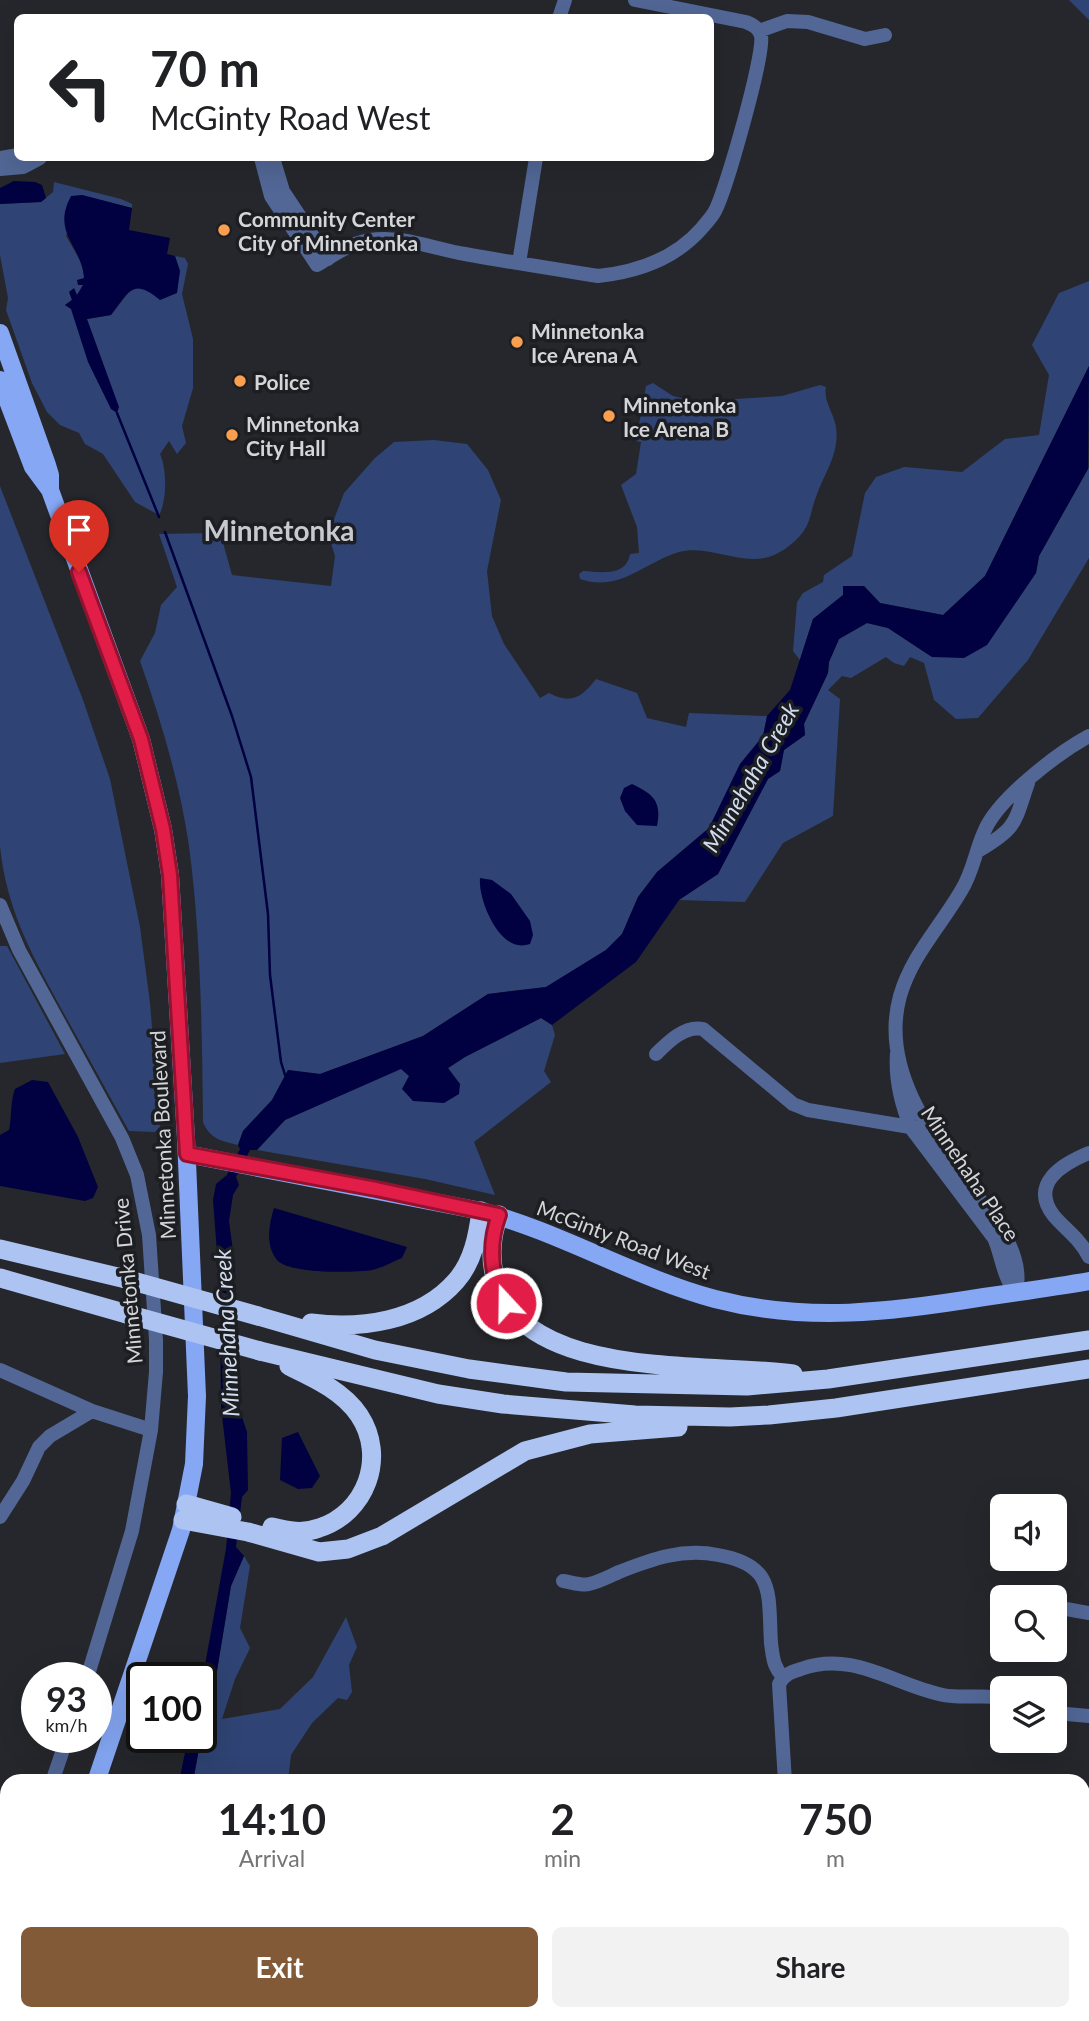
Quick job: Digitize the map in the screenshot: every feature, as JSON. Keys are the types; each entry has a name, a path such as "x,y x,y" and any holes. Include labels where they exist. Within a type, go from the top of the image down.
{"highway":[{"path":"258,1316 331,1325 357,1325 382,1322 423,1306 457,1281 490,1213"},
{"path":"490,1213 496,1286 506,1303 539,1335 564,1347 633,1362 707,1369 767,1370 828,1379"},
{"path":"0,1249 126,1279 375,1350 469,1370 566,1382 747,1386 828,1379 1089,1340"},
{"path":"0,1278 260,1351 438,1394 503,1404 635,1415 769,1415 836,1408 1089,1369"},
{"path":"185,1512 294,1532 317,1529 341,1519 364,1491 371,1468 372,1453 359,1414 322,1383 260,1351"},
{"path":"185,1512 319,1552 348,1549 382,1536 525,1451 572,1437 699,1425 730,1417"}],"main road":[{"name":"Minnetonka Boulevard","path":"0,332 47,465 50,490"},
{"name":"Minnetonka Boulevard","path":"0,380 33,467 50,490 141,739 163,829 171,887 187,1154 197,1407 194,1464 185,1512 99,1774"},
{"name":"McGinty Road West","path":"187,1154 490,1213 568,1240 677,1287 717,1299 798,1313 840,1315 922,1307 1089,1282"}],"street":[{"path":"635,0 706,14"},
{"path":"323,262 356,243 378,239 397,240 598,276 619,274 657,262 682,246 700,230 714,212 731,166 759,58 759,31 746,22 714,16"},
{"path":"759,31 786,21 797,21 865,39 885,35"},
{"path":"0,169 23,167 34,161"},
{"path":"262,161 271,197 323,262"},
{"path":"274,161 283,191 323,262"},
{"path":"519,263 536,161"},
{"name":"Minnehaha Place","path":"1016,1292 1019,1281 1014,1258 1002,1230 949,1159 914,1103 897,1053 894,1037 895,1015 907,976 923,944 971,873 983,832 990,819 1028,781 1069,747 1089,736"},
{"path":"978,851 1002,837 1014,824 1028,781"},
{"name":"Minnetonka Drive","path":"0,908 19,950 122,1138 137,1175 145,1205 155,1300 156,1372 151,1430 132,1531 92,1662"},
{"path":"656,1054 669,1040 695,1027 703,1028 793,1104 808,1110 911,1128 928,1127"},
{"name":"Minnehaha Place","path":"897,1053 895,1073 911,1128 994,1238 1002,1255 1007,1282 1016,1292"},
{"path":"1089,1153 1055,1173 1045,1192 1046,1203 1053,1214 1081,1243 1089,1257"},
{"path":"0,1370 92,1411 151,1430"},
{"path":"0,1517 23,1482 39,1447 50,1436 92,1411"},
{"path":"563,1581 588,1585 676,1553 709,1553 751,1564 762,1576 767,1591 773,1666 783,1677"},
{"path":"1067,1609 1089,1613"},
{"path":"785,1774 779,1684 783,1677 808,1666 850,1663 941,1694 960,1698 990,1696"},
{"path":"1067,1714 1089,1716"},
{"path":"55,1774 62,1753"}],"shaded area":[{"path":"1069,0 1089,0 1089,20"},
{"path":"54,182 132,204 132,208 82,195 66,236 81,264 84,281 75,297 65,305 87,319 111,315 129,292 137,288 146,289 180,271 175,256 185,258 188,264 182,294 193,339 193,388 182,426 186,443 177,454 169,441 160,454 165,485 164,502 159,515 135,502 103,454 85,444 79,433 60,425 47,412 32,383 6,310 8,298 0,255 0,204 41,202 53,192"},
{"path":"1089,281 1089,366 985,576 943,615 880,603 864,586 843,586 843,595 813,619 800,660 793,651 797,602 803,593 823,582 824,575 852,556 865,493 876,477 904,467 962,472 1005,439 1039,435 1049,375 1032,345 1059,293"},
{"path":"653,383 673,396 720,400 782,396 820,385 826,387 826,397 836,427 836,446 814,501 808,524 791,545 769,557 753,559 689,550 619,579 594,582 580,579 579,574 583,571 618,570 628,561 630,554 639,553 637,527 621,485 636,474 641,442 636,441 646,386"},
{"path":"434,440 467,444 488,470 501,500 487,571 492,616 504,644 540,698 549,693 570,699 576,697 596,679 637,693 647,718 686,727 689,713 767,716 763,736 740,764 709,828 657,872 638,897 622,934 606,950 546,987 488,994 423,1036 320,1074 288,1070 272,1100 243,1131 238,1145 226,1142 213,1136 203,1122 198,949 189,846 169,752 140,661 155,633 161,605 177,587 159,534 215,533 222,539 232,575 331,586 335,556 330,540 333,522 344,493 375,458 394,442"},
{"path":"1089,467 1089,558 1028,660 978,718 956,719 934,700 924,663 910,657 904,666 886,657 851,678 842,676 828,690 840,699 833,816 783,843 745,902 679,900 718,874 768,779 780,771 784,750 805,735 804,724 828,673 829,662 839,639 867,623 888,628 932,657 1036,573 1039,556"},
{"path":"0,486 83,700 110,779 140,927 150,1003 160,1127 155,1132 129,1131 34,956 9,893 0,846"},
{"path":"0,946 7,946 65,1054 0,1063"},
{"path":"541,1018 552,1025 555,1035 544,1071 551,1082 474,1142 495,1195 425,1179 257,1150 285,1120 401,1068 409,1076 460,1084 447,1069"},
{"path":"244,1556 250,1566 240,1628 250,1648 235,1679 222,1719 280,1709 313,1677 346,1617 357,1647 349,1665 352,1692 347,1700 338,1698 312,1723 291,1755 289,1774 194,1774 198,1753 217,1753 217,1671 231,1586"}],"water":[{"path":"14,181 42,185 46,198 41,202 0,204 0,188"},
{"path":"82,195 132,208 129,230 170,238 167,254 175,256 180,271 177,293 160,300 143,289 132,290 111,315 87,319 119,407 117,413 111,409 88,362 71,309 65,305 72,300 69,292 74,288 77,295 83,285 78,285 77,280 84,278 82,267 69,239 64,220 71,196"},
{"name":"Minnehaha Creek","path":"1089,366 1088,469 1039,556 1036,573 987,645 964,658 932,657 888,628 867,623 839,639 829,662 828,673 804,724 805,735 784,750 780,771 768,779 718,874 679,900 636,962 552,1025 541,1018 448,1068 460,1084 459,1094 444,1103 413,1101 402,1089 409,1076 401,1069 285,1120 257,1150 250,1150 236,1177 239,1185 233,1195 229,1221 235,1266 232,1295 240,1389 237,1402 247,1432 248,1490 242,1497 236,1547 244,1556 231,1586 217,1671 217,1662 206,1662 226,1549 231,1493 221,1407 220,1292 213,1200 216,1184 227,1175 240,1149 238,1145 243,1131 272,1100 288,1070 320,1074 423,1036 488,994 546,987 606,950 622,934 638,897 657,872 709,828 740,764 763,736 767,716 790,690 813,619 843,595 843,586 864,586 880,603 943,615 985,576"},
{"path":"632,784 650,795 657,804 657,826 637,825 625,811 620,798 624,788"},
{"path":"480,878 492,880 511,894 530,921 533,935 530,944 510,942 496,928 485,907"},
{"path":"32,1080 48,1082 78,1137 98,1187 93,1198 85,1201 0,1186 0,1135 9,1130 15,1089"},
{"path":"274,1208 407,1247 402,1258 372,1270 337,1272 294,1268 277,1260 271,1248 269,1241"},
{"path":"298,1432 320,1476 312,1488 298,1489 280,1480 282,1438"},
{"path":"185,1753 198,1753 194,1774 181,1774"}],"pier":[{"path":"217,1291 236,1296 240,1360 217,1353"}],"waterway":[{"path":"117,413 159,517"},
{"path":"165,532 232,716 251,777 268,914 270,975 285,1075"}],"place":[{"name":"Community Center City of Minnetonka","path":"224,230"},
{"name":"Minnetonka Ice Arena A","path":"517,342"},
{"name":"Police","path":"240,381"},
{"name":"Minnetonka Ice Arena B","path":"609,416"},
{"name":"Minnetonka City Hall","path":"232,435"}],"district":[{"name":"Minnetonka","path":"279,530"}],"route":[{"path":"79,572 141,739 154,783 163,829 170,875 187,1154 499,1215 492,1244 492,1260 496,1286 506,1303"}]}
